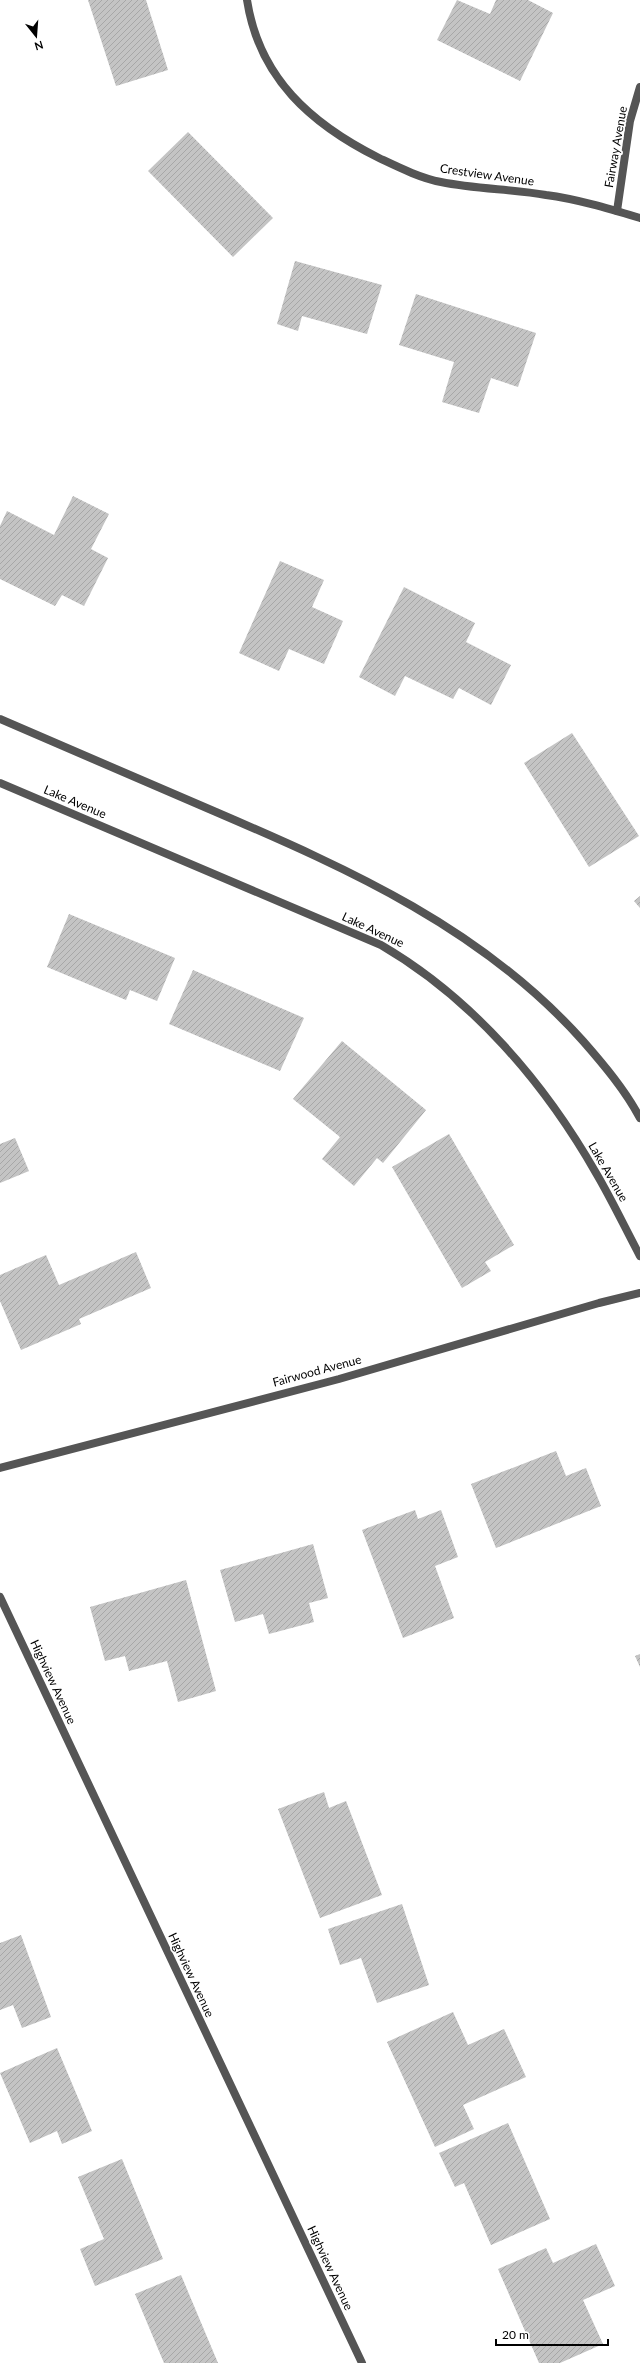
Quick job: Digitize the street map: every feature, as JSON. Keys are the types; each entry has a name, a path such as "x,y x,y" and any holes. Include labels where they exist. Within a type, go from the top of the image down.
{"street":[{"name":"Crestview Avenue","path":"247,0 258,44 271,70 287,92 308,113 358,147 399,167 440,182 547,195 617,211 640,218"},
{"name":"Fairway Avenue","path":"617,211 630,121 640,87"},
{"path":"0,719 288,843 365,880 474,943 518,977 560,1015 598,1058 631,1103 640,1118"},
{"name":"Lake Avenue","path":"0,783 381,945 411,962 447,989 476,1017 520,1065 560,1117 596,1172 640,1256"},
{"name":"Fairwood Avenue","path":"0,1468 339,1379 599,1303 640,1293"},
{"name":"Highview Avenue","path":"0,1597 362,2363"}],"building":[{"path":"88,0 146,0 168,70 116,86"},
{"path":"457,0 490,14 496,0 528,0 553,13 520,81 437,40"},
{"path":"188,132 273,218 233,257 148,171"},
{"path":"295,261 382,285 367,334 302,316 298,331 277,324"},
{"path":"416,294 536,333 518,387 491,378 479,413 442,402 454,362 399,345"},
{"path":"73,496 109,514 91,549 108,558 84,606 62,595 55,606 0,579 0,526 7,511 54,535"},
{"path":"280,561 324,580 312,607 343,621 324,664 289,649 279,671 239,653"},
{"path":"404,587 475,623 466,642 511,665 491,705 459,688 453,699 405,676 395,696 359,677"},
{"path":"572,733 639,836 589,867 524,763"},
{"path":"640,896 640,908 634,901"},
{"path":"69,914 175,958 157,1001 130,990 126,1000 47,967"},
{"path":"193,970 304,1018 280,1071 169,1024"},
{"path":"342,1041 426,1110 383,1163 377,1158 354,1186 322,1159 340,1137 293,1099"},
{"path":"449,1134 514,1245 485,1262 491,1271 462,1288 392,1167"},
{"path":"15,1138 29,1171 0,1183 0,1144"},
{"path":"136,1252 151,1288 79,1319 81,1324 21,1350 0,1301 0,1275 46,1255 59,1285"},
{"path":"556,1451 566,1476 586,1468 601,1506 496,1548 471,1484"},
{"path":"415,1510 418,1519 441,1510 458,1557 435,1566 454,1618 403,1638 362,1530"},
{"path":"313,1544 328,1598 309,1603 314,1622 269,1634 263,1614 235,1622 220,1570"},
{"path":"186,1580 216,1691 178,1702 167,1661 129,1671 125,1656 105,1661 90,1607"},
{"path":"640,1654 640,1667 635,1656"},
{"path":"324,1792 329,1808 346,1801 382,1895 320,1918 278,1809"},
{"path":"402,1904 429,1985 377,2003 361,1958 340,1965 328,1929"},
{"path":"21,1935 51,2017 22,2028 13,2005 0,2010 0,1943"},
{"path":"453,2012 468,2045 504,2029 526,2077 463,2105 474,2129 435,2147 387,2042"},
{"path":"57,2048 92,2131 62,2144 57,2131 30,2143 0,2073"},
{"path":"508,2123 550,2219 491,2245 464,2183 455,2187 439,2153"},
{"path":"122,2159 163,2259 95,2286 80,2249 104,2239 78,2177"},
{"path":"596,2244 615,2286 583,2300 603,2344 560,2363 539,2363 498,2269 546,2248 553,2263"},
{"path":"181,2275 218,2363 164,2363 135,2294"}]}
